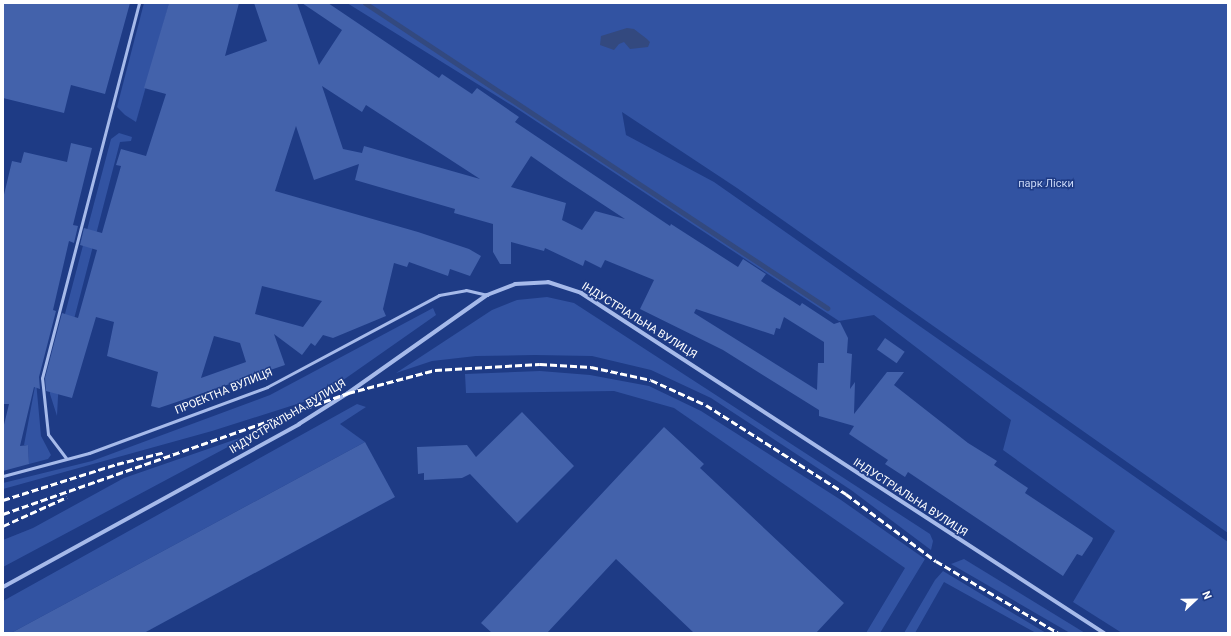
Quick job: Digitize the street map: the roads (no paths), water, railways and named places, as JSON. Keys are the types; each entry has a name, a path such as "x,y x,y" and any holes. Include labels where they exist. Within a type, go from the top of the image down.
{"street":[{"name":"ІНДУСТРІАЛЬНА ВУЛИЦЯ","path":"3,587 299,424 348,393 487,295 515,284 548,282 581,293 1104,633"}],"lane":[{"path":"66,458 48,434 42,378 139,3"},
{"name":"ПРОЕКТНА ВУЛИЦЯ","path":"3,476 89,453 267,387 439,295 466,290 487,295"}],"waterway":[{"path":"365,3 827,308"}],"railway":[{"path":"3,514 348,393 435,370 540,364 591,367 651,380 706,405 846,494 936,561 1058,633"},
{"path":"3,500 117,464 165,452"},
{"path":"3,526 67,497"}],"park label":[{"name":"парк Ліски","path":"1046,184"}]}
